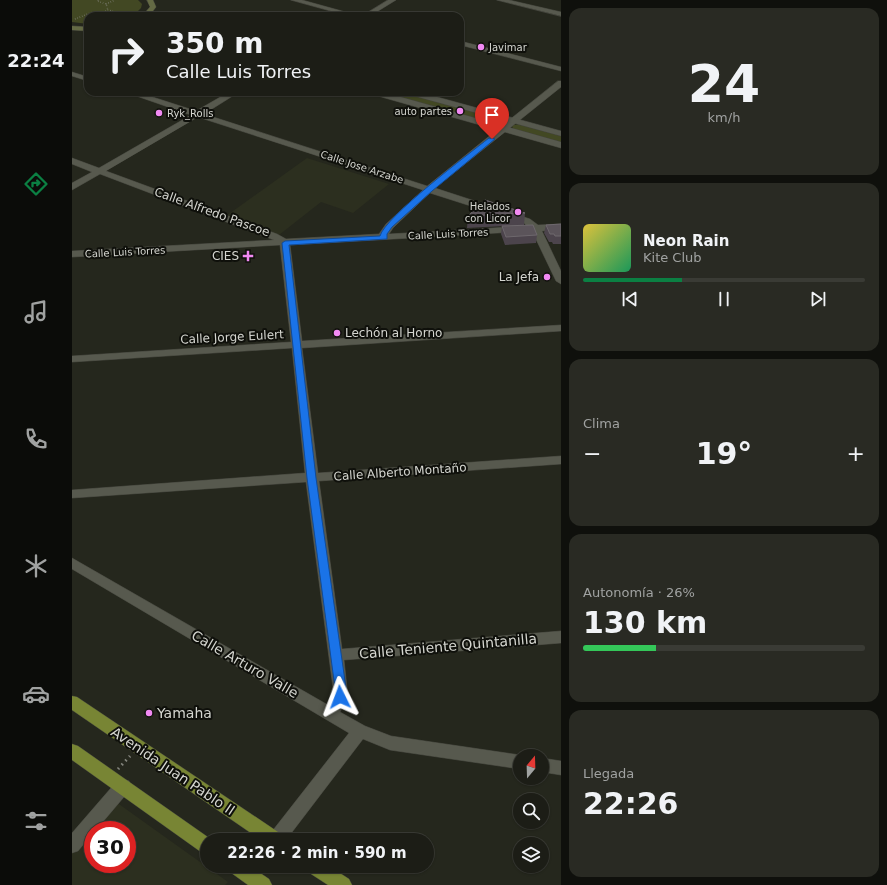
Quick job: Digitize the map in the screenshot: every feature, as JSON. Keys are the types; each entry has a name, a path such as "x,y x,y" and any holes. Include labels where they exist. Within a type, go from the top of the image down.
{"highway":[{"name":"Avenida Juan Pablo II","path":"72,702 266,833"},
{"path":"72,751 200,841"},
{"path":"246,873 263,885"},
{"path":"325,873 343,885"}],"main road":[{"path":"150,0 153,7 150,12"},
{"path":"72,28 84,29"}],"street":[{"path":"294,0 341,12"},
{"path":"372,12 393,0"},
{"path":"500,0 561,14"},
{"path":"464,44 561,69"},
{"path":"72,74 84,78"},
{"path":"384,238 384,234 389,226 429,189 561,83"},
{"name":"Calle Jose Arzabe","path":"143,96 527,221 536,228"},
{"path":"72,187 229,96"},
{"path":"388,96 561,145"},
{"path":"424,96 561,134"},
{"name":"Calle Alfredo Pascoe","path":"72,160 274,236 285,243"},
{"name":"Calle Luis Torres","path":"72,254 384,238 561,227"},
{"path":"536,228 561,281"},
{"path":"285,243 312,478 340,688 340,697 331,714"},
{"name":"Calle Jorge Eulert","path":"72,360 561,328"},
{"name":"Calle Alberto Montaño","path":"72,494 561,460"},
{"name":"Calle Arturo Valle","path":"72,563 360,731 390,743 513,761"},
{"name":"Calle Teniente Quintanilla","path":"336,655 561,637"},
{"path":"281,833 360,731"},
{"path":"549,766 561,768"},
{"path":"72,845 116,782"}],"path":[{"path":"98,0 97,1 106,4 115,0"},
{"path":"106,4 108,10"},
{"path":"103,12 108,10 115,12"},
{"path":"78,18 84,16"},
{"path":"116,782 139,748"}],"shaded area":[{"path":"307,158 389,184 353,213 321,202 279,235 226,216"},
{"path":"116,802 200,862 200,873 215,873 228,882 225,885 72,885 72,850 84,837 84,873 136,873 136,821 99,821"}],"green space":[{"path":"72,0 138,0 142,4 141,8 137,12 84,12 84,24 72,22"},
{"path":"394,96 418,96 496,118 499,121 491,123"},
{"path":"521,124 561,136 561,143 515,130 512,127 513,125"}],"building":[{"path":"485,200 525,213 468,216"},
{"path":"561,224 561,236 550,234 546,225"},
{"path":"533,225 537,235 506,237 502,226"}],"place":[{"name":"Javimar","path":"481,47"},
{"name":"auto partes","path":"460,111"},
{"name":"Ryk_Rolls","path":"159,113"},
{"name":"Helados con Licor","path":"518,212"},
{"name":"CIES","path":"248,256"},
{"name":"La Jefa","path":"547,277"},
{"name":"Lechón al Horno","path":"337,333"},
{"name":"Yamaha","path":"149,713"}],"route":[{"path":"340,697 312,478 285,243 384,238 385,231 389,226 429,189 492,139"}]}
